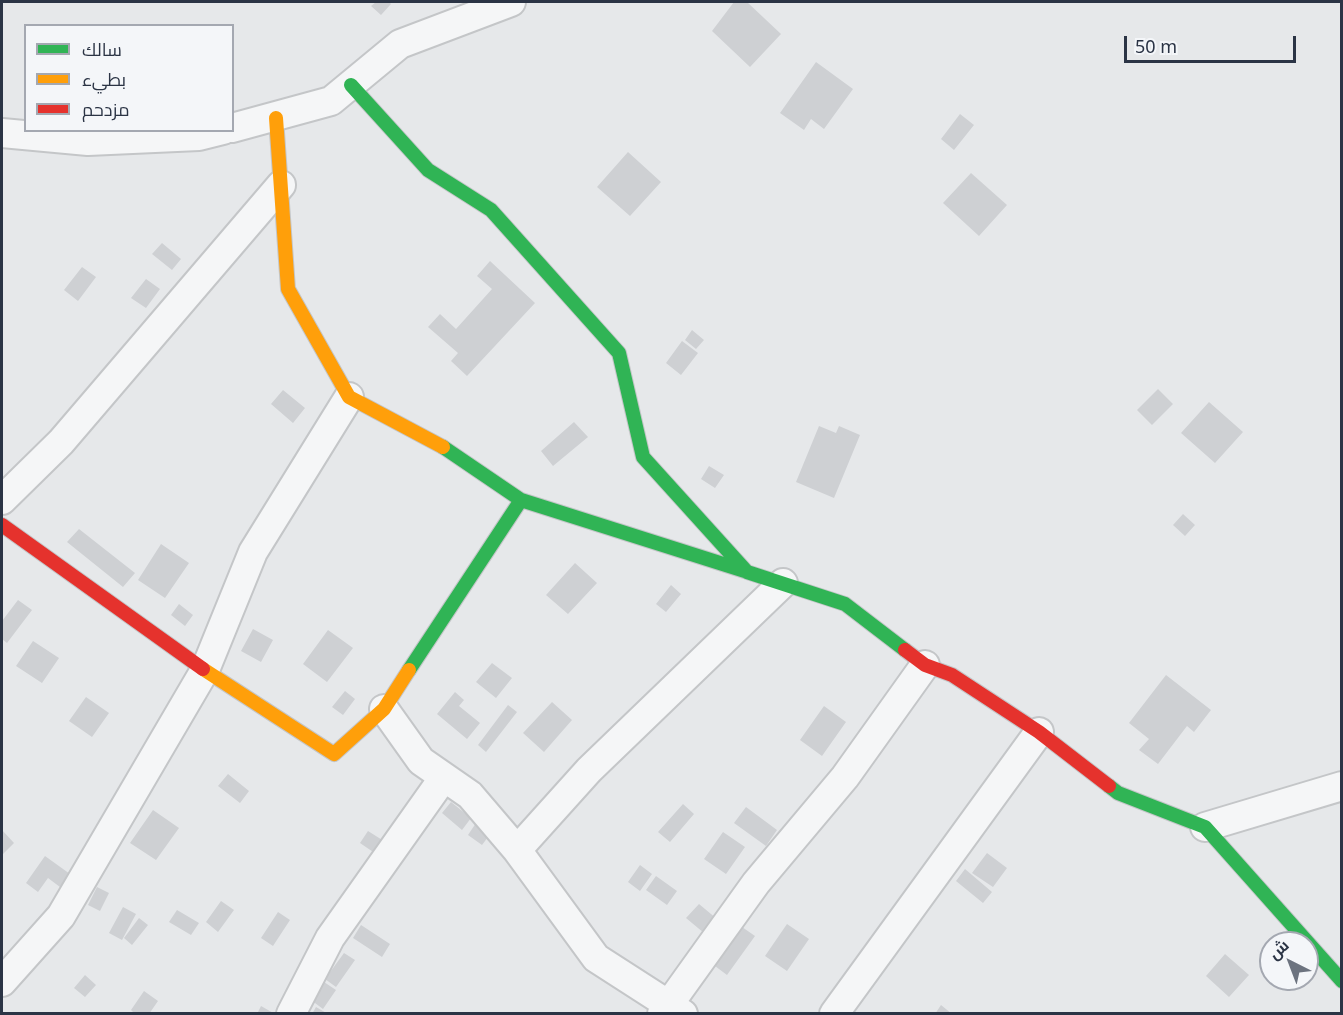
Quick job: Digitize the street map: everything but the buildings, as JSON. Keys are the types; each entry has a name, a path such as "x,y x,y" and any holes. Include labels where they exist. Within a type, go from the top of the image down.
{"street":[{"path":"234,128 276,118 331,101 400,44 511,2"},
{"path":"351,85 428,170 491,210 619,353 643,457 747,572"},
{"path":"276,118 288,289 349,397 431,439 521,500 845,603 925,665 952,675 1039,732 1118,793 1205,827 1341,981"},
{"path":"2,133 88,141 199,136 216,132"},
{"path":"2,500 61,442 281,185"},
{"path":"2,982 62,916 205,670 253,552 349,397"},
{"path":"2,525 205,670 334,754 384,709 521,500"},
{"path":"517,850 589,770 783,583"},
{"path":"384,709 421,761 470,795 517,850 596,958 670,1010 756,884 845,777 925,665"},
{"path":"834,1014 1039,732"},
{"path":"291,1014 330,938 444,777"},
{"path":"1205,827 1341,786"}],"traffic: fast":[{"path":"351,85 428,170 491,210 619,353 643,457 747,572 845,604 905,650"},
{"path":"443,447 521,500 745,571"},
{"path":"409,670 521,500"},
{"path":"1109,786 1118,793 1205,827 1342,981"}],"traffic: slow":[{"path":"276,118 288,289 349,397 443,447"},
{"path":"203,669 334,754 384,709 409,670"}],"traffic: jam":[{"path":"2,525 203,669"},
{"path":"905,650 925,665 952,675 1039,732 1109,786"}]}
